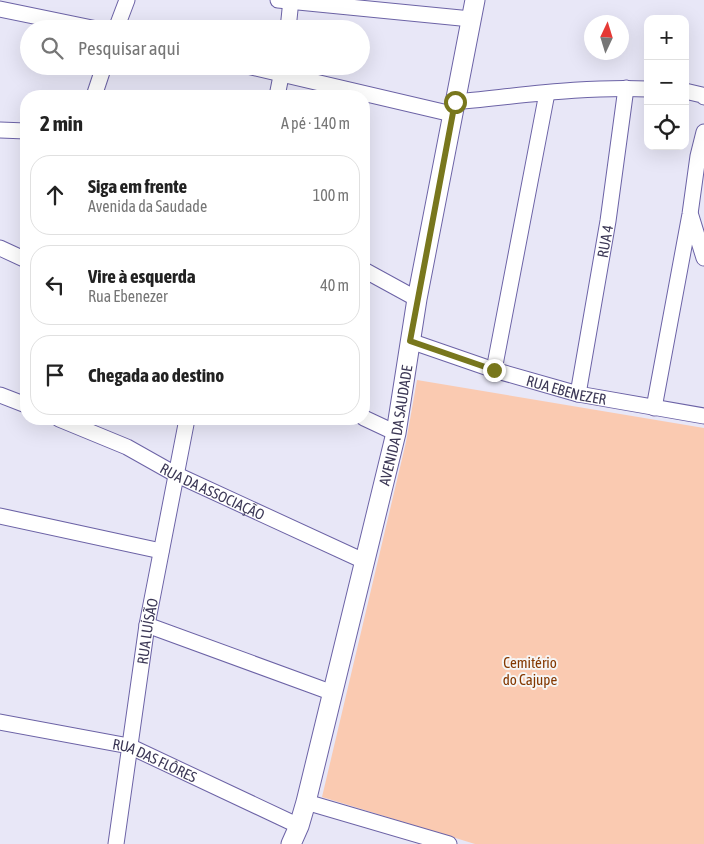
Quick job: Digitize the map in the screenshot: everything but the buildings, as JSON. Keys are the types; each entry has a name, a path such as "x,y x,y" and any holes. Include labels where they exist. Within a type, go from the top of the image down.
{"street":[{"path":"119,20 127,0"},
{"name":"AVENIDA DA SAUDADE","path":"291,844 306,802 396,433 417,299 475,0"},
{"path":"288,20 287,1 472,19"},
{"path":"0,8 55,20"},
{"path":"96,90 101,75"},
{"path":"278,90 281,75"},
{"path":"301,75 454,108 547,93 626,88 644,89"},
{"name":"RUA 4","path":"578,394 608,221 626,88"},
{"path":"494,370 547,93"},
{"path":"0,130 20,131"},
{"path":"654,408 690,214 698,156 704,132"},
{"path":"690,214 704,258"},
{"path":"0,248 20,257"},
{"path":"370,273 417,299"},
{"name":"RUA EBENEZER","path":"410,341 494,370 578,394 654,408 702,413"},
{"path":"0,395 20,403"},
{"path":"370,421 396,433"},
{"name":"RUA DA ASSOCIAÇÃO","path":"75,425 127,446 175,474 366,562"},
{"name":"RUA LUÍSÃO","path":"116,844 148,625 186,425"},
{"path":"0,516 161,551"},
{"path":"148,625 333,693"},
{"name":"RUA DAS FLÔRES","path":"0,722 129,746 299,826"},
{"path":"306,802 449,844"}],"green space":[{"name":"Cemitério do Cajupe","path":"417,380 704,428 704,844 475,844 322,797 406,442"}],"route":[{"path":"455,102 410,341 494,370"}]}
